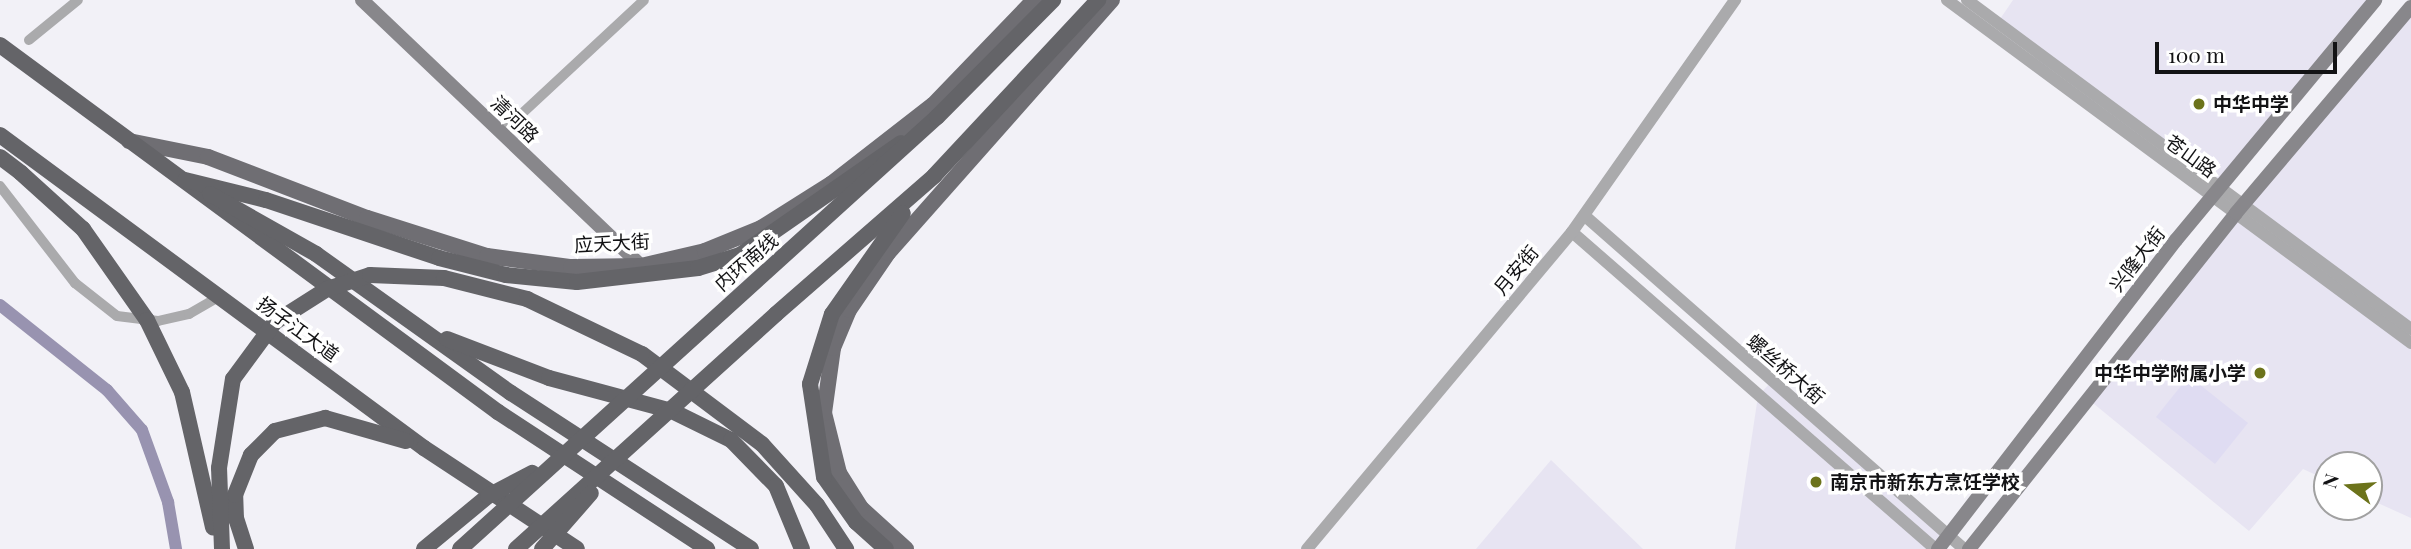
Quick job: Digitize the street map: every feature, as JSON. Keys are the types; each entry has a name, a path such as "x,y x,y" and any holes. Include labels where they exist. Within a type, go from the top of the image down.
{"highway":[{"name":"内环南线","path":"460,549 547,465 937,117 1053,0"},
{"path":"886,549 856,522 824,477 817,450 810,384 817,350 869,255 934,176 1098,0"},
{"path":"0,45 123,139 498,412 706,549"},
{"path":"176,178 266,200 377,239 506,275 577,282 740,255 937,117"},
{"name":"扬子江大道","path":"0,135 424,448 577,549"},
{"path":"0,157 83,229 147,320 182,392 220,549"},
{"path":"516,549 934,176"},
{"path":"176,178 259,218 751,549"},
{"path":"220,549 220,458 233,379 275,322 327,289 370,275 444,278 527,299 642,354 762,444 817,505 846,549"},
{"path":"421,328 549,378 642,401 701,423 732,440 776,486 802,549"},
{"path":"246,549 236,520 235,495 251,455 275,431 325,418 424,448"},
{"path":"542,549 632,445"},
{"path":"424,549 488,496 547,465"}],"main road":[{"name":"清河路","path":"362,0 501,133 639,272"},
{"name":"应天大街","path":"123,139 208,157 367,218 487,256 538,265 639,272 705,251 761,228 831,184 933,105 1034,0"},
{"path":"906,549 861,508 839,473 824,413 833,348 849,310 888,253 1112,0"},
{"name":"兴隆大街","path":"1937,549 2216,191 2375,0"},
{"path":"1966,549 2239,209 2411,7"}],"street":[{"path":"29,40 78,0"},
{"path":"501,133 644,0"},
{"name":"月安街","path":"1307,549 1573,232 1735,0"},
{"name":"苍山路","path":"1947,0 2216,191"},
{"name":"苍山路","path":"1967,0 2411,343"},
{"path":"0,186 75,283 117,316 158,321 189,314 219,297"},
{"name":"苍山路","path":"2239,209 2411,329"},
{"name":"螺丝桥大街","path":"1585,216 1966,549"},
{"name":"螺丝桥大街","path":"1573,232 1937,549"}],"shaded area":[{"name":"中华中学","path":"2013,0 2377,0 2219,186 1998,22"},
{"path":"2411,7 2411,329 2243,205"},
{"name":"中华中学附属小学","path":"2236,214 2411,347 2411,518 2383,505 2383,451 2313,451 2313,474 2303,469 2249,531 2088,399"},
{"path":"2189,376 2248,423 2215,464 2156,417"},
{"name":"南京市新东方烹饪学校","path":"1771,382 1949,536 1938,549 1735,549 1758,396"},
{"path":"1551,460 1643,549 1476,549"}],"waterway":[{"path":"0,305 107,390 142,430 168,502 176,549"}],"place":[{"name":"中华中学","path":"2199,104"},
{"name":"中华中学附属小学","path":"2260,373"},
{"name":"南京市新东方烹饪学校","path":"1816,482"}]}
